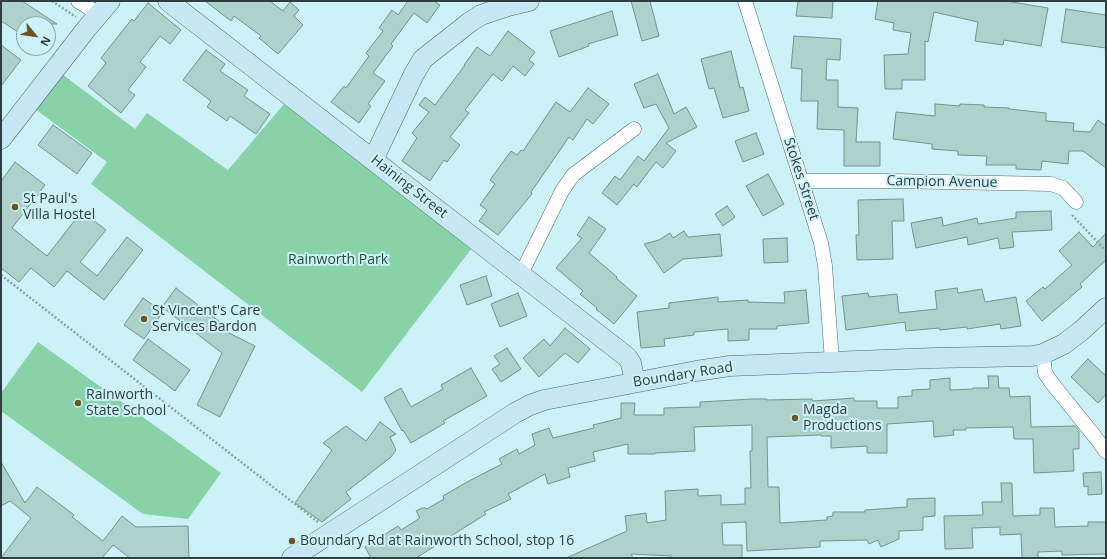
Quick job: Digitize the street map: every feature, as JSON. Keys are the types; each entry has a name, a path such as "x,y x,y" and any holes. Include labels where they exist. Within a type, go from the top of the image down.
{"street":[{"path":"1,138 105,7 78,1"},
{"name":"Haining Street","path":"168,1 627,356 632,363 635,382"},
{"path":"373,160 423,58 481,15 508,3 529,1"},
{"name":"Stokes Street","path":"745,1 823,252 832,361"},
{"path":"521,274 562,191 573,175 634,129"},
{"name":"Campion Avenue","path":"802,181 1051,184 1063,188 1073,207"},
{"name":"Boundary Road","path":"292,558 515,413 544,400 635,382 730,366 832,361 1019,357 1042,354 1070,341 1106,308"},
{"path":"1042,354 1045,373 1106,452"}],"path":[{"path":"1073,207 1106,251"},
{"path":"1,276 319,523"}],"green space":[{"name":"Rainworth Park","path":"62,74 135,129 147,113 228,170 284,104 472,248 362,392 91,184 107,162 35,109"},
{"path":"38,342 221,473 188,519 143,514 1,411 1,393"}],"building":[{"path":"1,1 22,1 45,16 16,16 16,31 1,21"},
{"path":"205,1 270,1 283,11 290,2 299,10 294,16 303,25 278,54 259,38 261,36 234,16 231,21"},
{"path":"408,1 434,1 440,5 427,23 414,13 391,44 393,46 373,73 385,81 368,104 371,106 359,123 331,102 344,86 346,88 369,56 366,53 383,31 379,28 392,10 398,15"},
{"path":"631,1 650,1 659,36 642,41"},
{"path":"798,1 833,1 832,18 796,16"},
{"path":"878,1 1006,1 1048,8 1041,46 1004,40 1003,45 975,41 978,22 934,12 928,42 925,41 925,80 902,80 902,89 885,89 884,55 908,54 911,33 893,30 894,23 875,19"},
{"path":"148,3 181,30 170,44 160,36 140,62 146,67 128,90 135,95 121,113 88,86 106,63 101,58 132,19 134,21"},
{"path":"1066,9 1106,15 1106,48 1061,42"},
{"path":"612,11 618,35 588,44 589,46 559,57 550,31"},
{"path":"508,31 535,52 529,60 534,64 525,76 513,66 502,81 493,74 465,110 469,113 450,137 460,145 447,162 444,160 430,181 402,161 417,138 412,133 429,112 419,105 425,97 435,105 477,47 490,56"},
{"path":"794,36 841,39 840,60 827,59 826,80 838,80 838,107 858,108 856,142 880,142 880,166 844,166 844,130 817,129 818,101 801,101 802,69 791,68"},
{"path":"1,45 21,60 1,86"},
{"path":"206,50 225,64 220,71 248,90 244,96 270,114 256,134 230,116 227,121 207,107 211,101 183,80"},
{"path":"731,51 740,88 743,87 749,111 723,118 714,88 709,89 701,59"},
{"path":"658,74 674,114 686,107 697,127 666,143 676,151 663,168 656,162 637,187 634,184 617,205 602,193 615,176 620,180 638,156 644,161 669,128 656,104 644,108 634,84"},
{"path":"588,88 609,104 593,124 587,119 573,140 569,137 531,192 532,194 498,235 479,221 487,210 480,205 495,184 490,180 511,151 517,155 521,150 523,151 556,102 570,112"},
{"path":"935,104 960,106 960,104 984,105 984,107 1009,108 1046,113 1046,121 1074,123 1073,131 1090,132 1098,120 1106,126 1106,168 1083,151 1069,151 1068,164 1042,161 1041,170 1016,169 1016,165 986,165 987,156 958,155 958,151 932,149 932,144 893,139 896,112 935,116"},
{"path":"53,125 92,153 77,174 38,145"},
{"path":"756,133 764,154 743,162 735,141"},
{"path":"15,162 45,185 12,228 47,256 82,211 106,230 80,262 97,276 127,237 143,250 104,300 67,271 54,287 31,268 19,282 1,268 1,181"},
{"path":"768,174 784,204 763,216 746,186"},
{"path":"903,199 904,221 892,221 893,259 857,260 856,235 859,235 858,200"},
{"path":"727,206 735,217 723,226 715,214"},
{"path":"1051,211 1052,230 1012,232 1014,247 1000,249 998,238 968,245 967,237 916,248 911,223 942,217 943,226 977,218 978,224 1016,218 1016,212"},
{"path":"589,217 606,229 589,253 637,296 614,324 580,294 583,291 556,268 582,238 577,235"},
{"path":"684,231 688,237 720,234 722,256 683,259 664,273 644,244 659,240 670,233 673,238"},
{"path":"1079,232 1093,247 1106,233 1106,260 1080,284 1082,287 1042,321 1026,301 1043,287 1045,289 1072,265 1059,251"},
{"path":"787,238 788,262 764,263 763,239"},
{"path":"486,276 492,296 467,305 460,285"},
{"path":"176,288 229,329 227,332 255,346 220,417 197,405 222,353 162,307"},
{"path":"957,288 958,293 982,289 985,302 1016,297 1021,326 1001,329 1000,324 967,329 967,327 940,330 939,328 906,331 905,322 846,330 842,296 868,293 869,297 897,294 899,313 937,309 935,291"},
{"path":"806,290 809,323 777,326 777,329 749,329 749,340 728,341 728,329 694,332 694,335 664,339 665,346 641,348 637,312 669,308 669,303 718,297 718,302 748,300 748,302 785,303 784,292"},
{"path":"518,293 527,316 500,327 491,304"},
{"name":"St Vincent's Care Services Bardon","path":"143,298 163,312 144,339 124,325"},
{"path":"565,328 590,349 578,363 565,353 539,377 523,358 544,339 550,346"},
{"path":"148,339 190,370 175,391 133,360"},
{"path":"507,348 521,369 501,382 492,369 500,364 494,356"},
{"path":"1088,359 1106,376 1106,394 1098,403 1071,377"},
{"path":"471,368 487,396 443,421 445,423 411,443 403,430 402,431 384,398 401,388 411,407 443,389 441,385"},
{"path":"988,376 998,376 999,388 1009,388 1010,397 1030,396 1031,427 1075,426 1079,431 1079,449 1073,449 1074,471 1034,473 1033,439 1014,439 1013,427 966,428 966,430 953,430 954,435 934,437 933,421 887,424 887,453 867,453 867,446 831,448 831,436 767,437 768,487 779,487 780,523 827,520 827,517 833,516 833,512 865,512 865,510 907,507 907,499 935,498 935,516 923,517 923,530 899,531 899,539 881,547 878,540 869,544 867,540 820,541 820,547 747,551 746,522 722,523 723,545 742,545 742,558 671,558 671,556 631,554 633,558 566,558 627,531 625,516 646,513 647,523 666,520 665,491 698,489 698,496 721,495 721,505 745,504 745,488 751,488 750,451 752,451 752,425 694,427 695,451 655,454 628,454 628,444 593,452 595,461 568,468 570,477 548,484 545,474 508,494 511,499 484,512 486,514 416,558 371,558 365,547 398,526 401,530 420,518 416,511 422,508 427,509 444,499 443,496 502,464 499,459 517,449 519,454 535,445 532,434 549,428 553,438 594,428 593,425 621,418 621,403 635,403 634,415 664,415 664,408 700,407 700,402 752,399 812,399 813,401 854,398 854,401 877,401 877,408 898,408 898,397 912,396 912,390 930,389 930,380 950,378 950,390 989,388"},
{"path":"380,422 396,434 390,437 396,450 391,457 346,492 351,499 322,522 295,503 332,450 323,443 346,426 366,441"},
{"path":"1,462 25,503 37,487 74,515 72,517 103,541 122,516 136,527 188,526 189,558 130,558 113,545 102,558 1,558 31,518 10,501 1,506"},
{"path":"1101,472 1102,494 1088,495 1088,486 1084,487 1083,473"},
{"path":"1001,483 1012,483 1013,516 1040,515 1040,508 1054,508 1055,527 1088,526 1088,522 1106,522 1106,554 1062,555 1062,551 1038,552 1038,558 1022,558 1021,534 1000,535 1000,527 972,528 973,548 945,549 944,516 983,515 982,502 1002,502"}],"place":[{"name":"St Paul's Villa Hostel","path":"15,207"},
{"name":"St Vincent's Care Services Bardon","path":"144,319"},
{"name":"Rainworth State School","path":"78,403"},
{"name":"Magda Productions","path":"795,418"},
{"name":"Boundary Rd at Rainworth School, stop 16","path":"292,541"}]}
